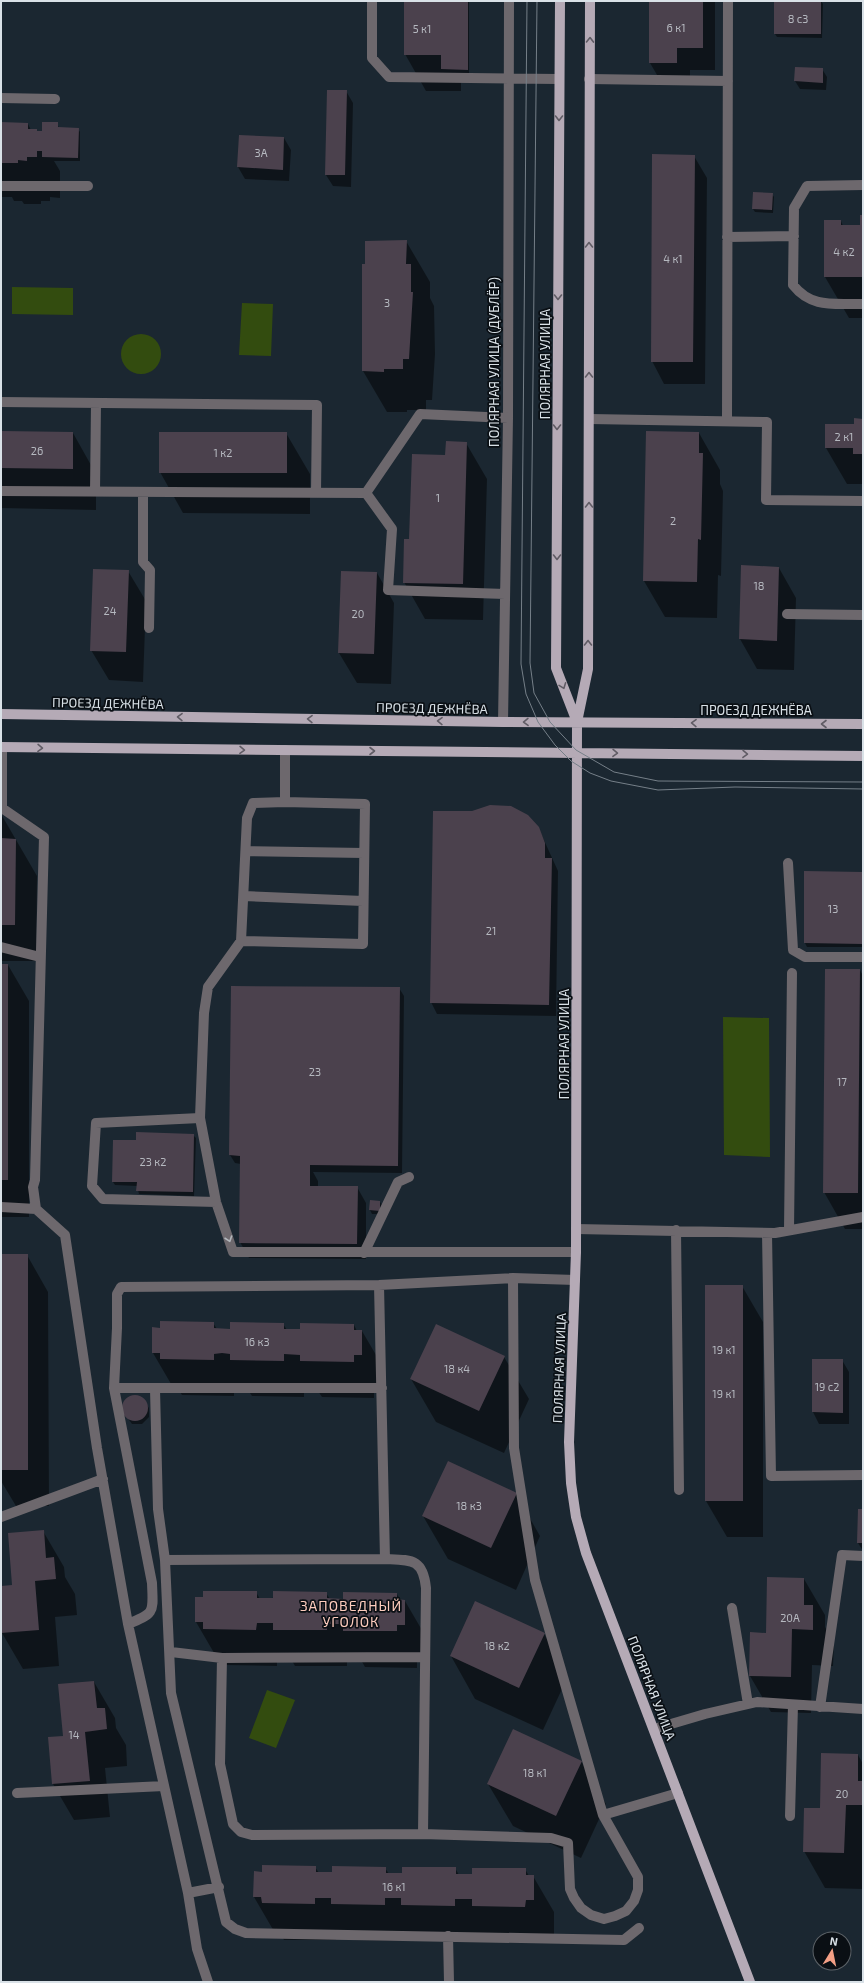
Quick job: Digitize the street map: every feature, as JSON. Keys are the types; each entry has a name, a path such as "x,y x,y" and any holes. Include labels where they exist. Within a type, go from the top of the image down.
{"main road":[{"name":"ПОЛЯРНАЯ УЛИЦА","path":"560,1 556,668 577,722"},
{"name":"ПОЛЯРНАЯ УЛИЦА","path":"590,1 590,419 588,669 577,722 576,753 576,1252 569,1442 571,1484 576,1517 586,1553 750,1982"},
{"name":"ПРОЕЗД ДЕЖНЁВА","path":"1,714 503,722 863,724"},
{"path":"2,747 863,756"}],"street":[{"path":"372,1 372,58 389,77 508,80 559,79"},
{"name":"ПОЛЯРНАЯ УЛИЦА (ДУБЛЁР)","path":"503,722 508,418 509,1"},
{"path":"727,421 728,1"},
{"path":"589,79 728,81"},
{"path":"1,98 55,99"},
{"path":"863,185 807,186 794,208 793,285 800,294 815,302 863,304"},
{"path":"1,186 88,186"},
{"path":"727,237 794,236"},
{"path":"1,402 317,405 316,493"},
{"path":"95,492 96,403"},
{"path":"366,493 420,414 508,418"},
{"path":"590,419 767,422 766,500 863,501"},
{"path":"1,491 366,493"},
{"path":"142,492 143,562 150,570 149,628"},
{"path":"366,493 392,530 388,590 505,594"},
{"path":"786,614 863,615"},
{"path":"2,747 2,808 44,836 35,1180 33,1187 36,1209 64,1235 128,1624 188,1893 197,1950 208,1982"},
{"path":"285,750 285,802"},
{"path":"241,942 363,944 364,804 285,802 253,803 247,818 241,942 208,987 204,1013 200,1118 216,1202 233,1252 576,1252"},
{"path":"246,851 364,853"},
{"path":"788,863 793,950 805,957 863,957"},
{"path":"244,896 364,901"},
{"path":"1,947 40,957"},
{"path":"789,1230 792,973"},
{"path":"200,1118 96,1123 92,1186 103,1199 216,1202"},
{"path":"364,1253 398,1182 409,1177"},
{"path":"1,1207 36,1209"},
{"path":"576,1229 767,1232 789,1230 863,1217"},
{"path":"676,1230 679,1490"},
{"path":"767,1232 770,1476 863,1475"},
{"path":"128,1624 149,1614 153,1608 152,1583 114,1388 117,1294 121,1287 379,1285 513,1278 575,1280"},
{"path":"222,1658 220,1764 232,1824 242,1832 252,1835 423,1834 551,1838 568,1844 570,1888 574,1898 581,1908 604,1919 626,1911 634,1901 638,1890 638,1877 603,1815 535,1580 514,1448 513,1278"},
{"path":"379,1285 385,1559"},
{"path":"114,1388 382,1388"},
{"path":"155,1389 158,1509 165,1560 171,1652 171,1693 219,1887 226,1922 235,1928 246,1932 624,1940 639,1928"},
{"path":"1,1517 103,1479"},
{"path":"820,1707 842,1555 863,1556"},
{"path":"165,1560 385,1559 406,1560 418,1564 425,1573 426,1588 423,1834"},
{"path":"732,1608 748,1704"},
{"path":"171,1652 222,1658 424,1657"},
{"path":"654,1729 705,1714 757,1702 863,1709"},
{"path":"790,1816 793,1705"},
{"path":"17,1793 164,1786"},
{"path":"603,1815 678,1792"},
{"path":"188,1893 219,1887"},
{"path":"448,1936 449,1982"}],"green space":[{"path":"12,287 73,288 73,315 12,314"},
{"path":"242,303 273,304 271,356 239,355"},
{"path":"145,334 152,337 158,343 161,354 160,362 152,371 145,374 137,374 130,371 122,362 121,350 124,343 133,335"},
{"path":"723,1017 769,1018 770,1157 724,1155"},
{"path":"267,1690 295,1700 276,1748 249,1738"}],"building":[{"path":"404,1 468,1 468,70 441,69 441,55 404,55"},
{"path":"649,1 703,1 703,48 677,48 677,63 649,63"},
{"path":"774,1 821,1 821,34 774,34"},
{"path":"795,67 823,68 823,83 794,81"},
{"path":"327,90 347,90 345,175 325,175"},
{"path":"1,122 28,123 28,129 37,129 37,131 42,131 42,122 58,122 58,127 79,128 78,158 42,157 42,151 37,151 37,157 27,157 27,161 18,160 18,163 1,163"},
{"path":"239,135 284,137 283,170 237,167"},
{"path":"652,154 695,155 693,362 651,362"},
{"path":"753,192 773,193 772,210 752,209"},
{"path":"860,215 863,215 863,277 824,277 824,220 841,220 841,225 860,225"},
{"path":"407,240 406,264 411,264 411,292 413,292 409,359 403,359 403,369 384,369 384,372 362,371 362,264 365,264 365,241"},
{"path":"854,418 863,419 863,454 853,454 853,448 825,448 825,424 854,424"},
{"path":"1,431 73,432 73,469 1,468"},
{"path":"646,431 699,432 699,453 703,453 701,540 698,539 697,582 643,581"},
{"path":"159,432 287,432 287,473 159,473"},
{"path":"446,441 467,442 463,584 403,583 404,539 409,539 412,454 445,455"},
{"path":"741,565 779,567 777,641 739,639"},
{"path":"93,569 129,570 126,652 90,651"},
{"path":"341,571 377,572 374,654 338,653"},
{"path":"490,805 511,806 528,815 539,827 545,843 545,858 552,858 549,1005 430,1003 433,811 472,811"},
{"path":"1,838 16,839 15,925 1,925"},
{"path":"804,871 863,872 863,944 804,943"},
{"path":"1,964 8,964 8,1180 1,1180"},
{"path":"825,969 860,969 858,1193 823,1193"},
{"path":"231,986 400,987 398,1166 310,1165 310,1186 358,1186 357,1244 239,1243 240,1156 229,1155"},
{"path":"136,1132 194,1134 193,1192 136,1191 137,1182 112,1182 113,1140 136,1140"},
{"path":"370,1200 380,1201 380,1211 369,1210"},
{"path":"1,1254 28,1254 28,1470 1,1470"},
{"path":"705,1285 743,1285 743,1501 705,1501"},
{"path":"160,1321 214,1322 214,1328 230,1329 230,1322 284,1323 284,1329 300,1329 300,1323 354,1324 354,1330 362,1330 362,1355 354,1355 354,1362 300,1361 300,1355 284,1354 284,1361 230,1360 230,1354 222,1353 214,1354 214,1360 160,1359 160,1353 152,1353 152,1327 160,1328"},
{"path":"436,1324 505,1356 479,1411 410,1379"},
{"path":"812,1359 843,1359 843,1413 812,1412"},
{"path":"135,1395 144,1399 148,1408 144,1417 135,1421 126,1417 122,1408 126,1399"},
{"path":"448,1461 517,1493 491,1548 422,1516"},
{"path":"858,1509 863,1509 863,1543 857,1543"},
{"path":"44,1530 46,1558 54,1557 56,1579 35,1581 39,1630 1,1633 1,1586 12,1585 8,1533"},
{"path":"767,1577 804,1578 804,1605 813,1605 813,1630 792,1629 791,1677 749,1676 750,1632 766,1633"},
{"path":"203,1591 257,1591 257,1598 273,1598 273,1591 327,1592 327,1598 343,1599 343,1592 397,1593 397,1599 405,1600 405,1625 397,1625 397,1631 343,1631 343,1624 327,1624 327,1630 273,1630 273,1623 257,1623 256,1630 203,1629 203,1622 195,1622 195,1597 203,1597"},
{"path":"475,1601 545,1633 519,1688 450,1656"},
{"path":"94,1681 97,1708 105,1708 107,1729 85,1732 90,1781 52,1784 48,1737 63,1736 58,1684"},
{"path":"513,1729 582,1761 556,1816 487,1784"},
{"path":"821,1753 858,1754 858,1781 863,1781 863,1805 846,1805 844,1853 803,1852 804,1808 820,1808"},
{"path":"262,1865 316,1866 316,1872 332,1872 332,1866 386,1867 386,1873 402,1873 402,1867 456,1867 456,1874 472,1874 472,1868 526,1868 526,1875 534,1875 534,1900 526,1900 525,1907 472,1906 472,1899 455,1899 455,1906 401,1905 401,1898 385,1898 385,1905 331,1904 331,1898 315,1898 315,1904 262,1903 261,1897 253,1897 254,1871 262,1872"}],"tram line":[{"path":"527,1 521,664 526,694 538,722 555,745 571,761 590,773 611,781 658,790 735,787 863,789"},
{"path":"537,1 530,663 534,693 550,722 576,750 614,772 658,781 863,782"}],"district":[{"name":"ЗАПОВЕДНЫЙ УГОЛОК","path":"351,1614"}]}
